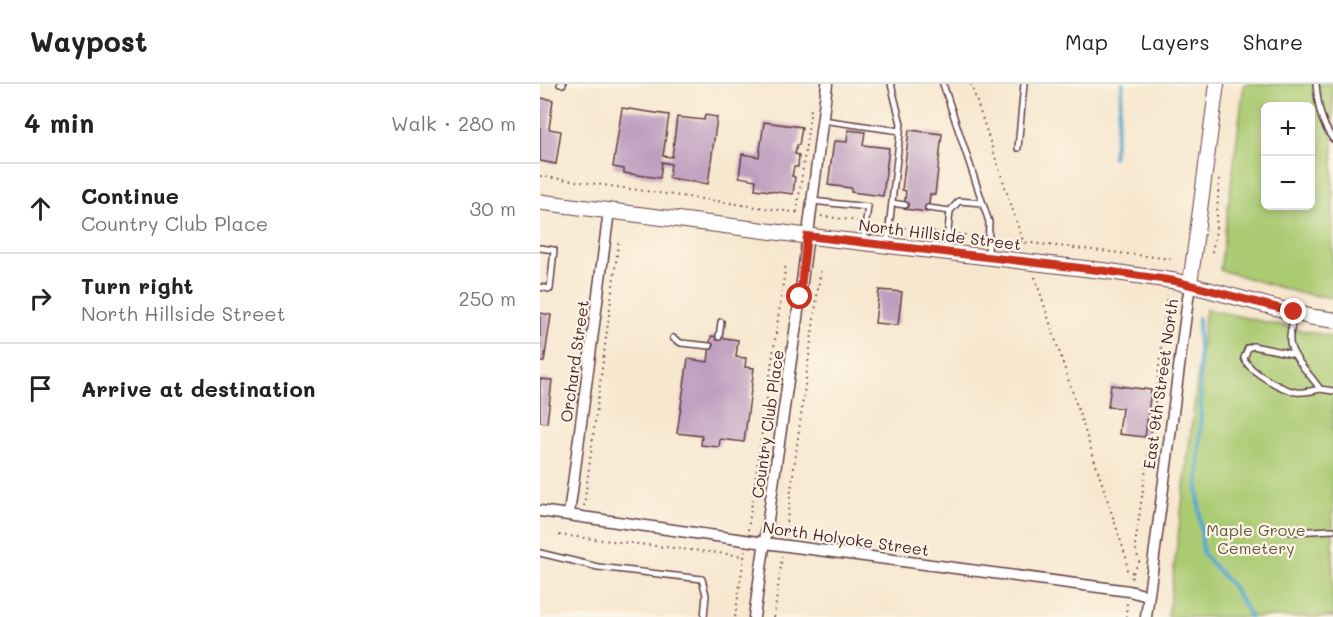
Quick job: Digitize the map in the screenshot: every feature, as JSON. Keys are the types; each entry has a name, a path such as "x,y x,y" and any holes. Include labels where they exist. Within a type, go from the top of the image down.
{"main road":[{"name":"North Hillside Street","path":"540,202 1106,271 1190,285 1311,317 1333,320"}],"street":[{"name":"Country Club Place","path":"754,617 800,297 826,84"},
{"name":"East 9th Street North","path":"1146,617 1217,84"},
{"name":"Orchard Street","path":"568,514 609,211"},
{"name":"North Holyoke Street","path":"540,511 1148,596"}],"lane":[{"path":"886,245 902,124 891,84"},
{"path":"942,84 989,222 988,257"},
{"path":"1018,148 1024,84"},
{"path":"1316,84 1318,109 1333,139"},
{"path":"822,120 900,131"},
{"path":"812,201 868,207 863,243"},
{"path":"946,252 950,211 959,201 982,203"},
{"path":"892,203 905,205"},
{"path":"928,208 950,211"},
{"path":"540,248 554,250 550,289 540,287"},
{"path":"1294,312 1290,341 1292,354 1320,389"},
{"path":"719,338 722,322"},
{"path":"674,338 681,343 710,346"},
{"path":"1292,354 1253,346 1248,348 1244,358 1246,366 1274,384 1295,392 1320,389 1333,391"},
{"path":"1291,532 1333,530"},
{"path":"540,553 598,567 702,579 706,595 704,617"}],"path":[{"path":"971,84 1126,557 1127,570 1133,573"},
{"path":"796,212 811,107"},
{"path":"584,506 619,239"},
{"path":"735,617 786,263"},
{"path":"774,617 822,267"},
{"path":"1131,582 1139,562 1135,545 1153,420 1167,295"},
{"path":"559,535 744,556"},
{"path":"1126,617 1128,599"}],"green space":[{"path":"1244,84 1333,84 1333,298 1299,293 1220,270"},
{"name":"Maple Grove Cemetery","path":"1206,309 1333,337 1333,617 1168,617"}],"building":[{"path":"540,98 553,100 549,129 561,131 556,164 540,161"},
{"path":"622,108 669,115 663,156 672,157 677,117 704,120 705,115 717,117 708,184 669,178 671,164 662,162 660,178 624,173 624,169 613,167"},
{"path":"764,122 802,127 795,154 799,155 798,167 794,167 792,176 795,177 793,194 755,189 756,180 739,177 742,154 759,157"},
{"path":"848,130 865,132 863,145 889,148 883,196 851,192 851,188 828,185 834,141 847,142"},
{"path":"909,130 942,134 935,195 930,194 928,212 904,209 906,191 902,190"},
{"path":"879,290 902,292 898,325 875,323"},
{"path":"540,313 551,315 544,362 540,362"},
{"path":"711,336 738,340 736,357 746,358 745,367 754,368 744,442 720,439 719,447 701,445 702,436 677,433 688,359 708,362"},
{"path":"540,379 552,380 547,423 540,422"},
{"path":"1111,385 1151,390 1145,437 1119,434 1122,408 1108,407"}],"waterway":[{"path":"1113,157 1123,84"},
{"path":"1198,318 1201,413 1198,491 1203,554 1232,586 1251,617"}],"route":[{"path":"800,297 807,236 1175,281 1294,312"}]}
